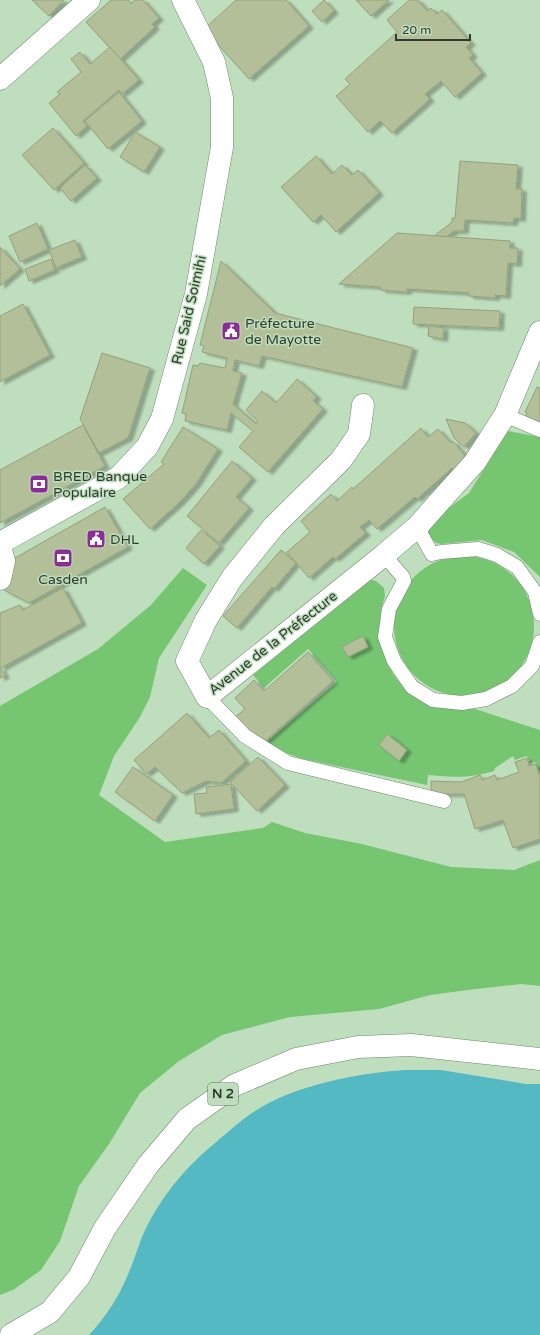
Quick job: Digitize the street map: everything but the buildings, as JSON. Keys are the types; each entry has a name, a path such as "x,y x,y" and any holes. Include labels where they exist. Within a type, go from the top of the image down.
{"street":[{"path":"0,79 90,0"},
{"name":"Rue Said Soimihi","path":"0,543 118,478 147,447 162,419 196,294 222,147 222,98 214,62 183,0"},
{"name":"Avenue de la Préfecture","path":"363,405 359,434 341,460 274,526 232,578 206,620 188,661 207,697 417,527 475,462 505,415 540,332"},
{"path":"0,547 4,561 0,579"},
{"name":"N 2","path":"11,1335 50,1312 79,1277 105,1228 148,1165 187,1118 235,1085 296,1059 358,1047 411,1045 540,1059"}],"lane":[{"path":"505,415 540,430"},
{"path":"417,527 432,554 478,549 497,555 517,567 535,592 540,614"},
{"path":"384,555 403,577 404,581 389,609 385,637 394,661 412,686 433,700 462,703 486,698 512,686 532,666 540,642"},
{"path":"207,697 245,736 288,763 444,801"}],"green space":[{"path":"508,431 540,437 540,577 514,552 482,540 441,544 436,543 426,533 431,521 469,493"},
{"path":"471,556 491,561 514,576 529,599 533,612 533,640 529,653 514,676 491,691 478,695 457,696 437,691 414,676 399,653 395,640 394,619 399,599 414,576 437,561 450,557"},
{"path":"183,568 207,585 159,658 150,697 140,717 114,756 99,795 165,842 263,828 272,822 305,833 362,844 451,867 514,870 540,860 540,986 521,984 430,995 379,1009 290,1017 222,1035 179,1061 140,1093 109,1144 79,1186 60,1241 41,1270 13,1290 0,1295 0,706 98,649 151,605"},
{"path":"366,579 376,581 384,588 385,596 381,610 379,639 393,674 404,688 419,698 472,708 540,730 540,774 535,762 529,763 527,756 515,760 513,756 495,768 494,771 485,774 461,777 428,775 427,785 303,759 263,745 337,682 308,649 264,688 253,675"}],"water":[{"path":"405,1070 441,1070 526,1084 540,1084 540,1335 89,1335 107,1313 117,1297 129,1272 145,1230 169,1190 195,1161 235,1126 255,1111 271,1102 308,1087 347,1077"}],"place":[{"name":"Préfecture de Mayotte","path":"231,331"},
{"name":"BRED Banque Populaire","path":"39,484"},
{"name":"DHL","path":"96,539"},
{"name":"Casden","path":"63,558"}]}
